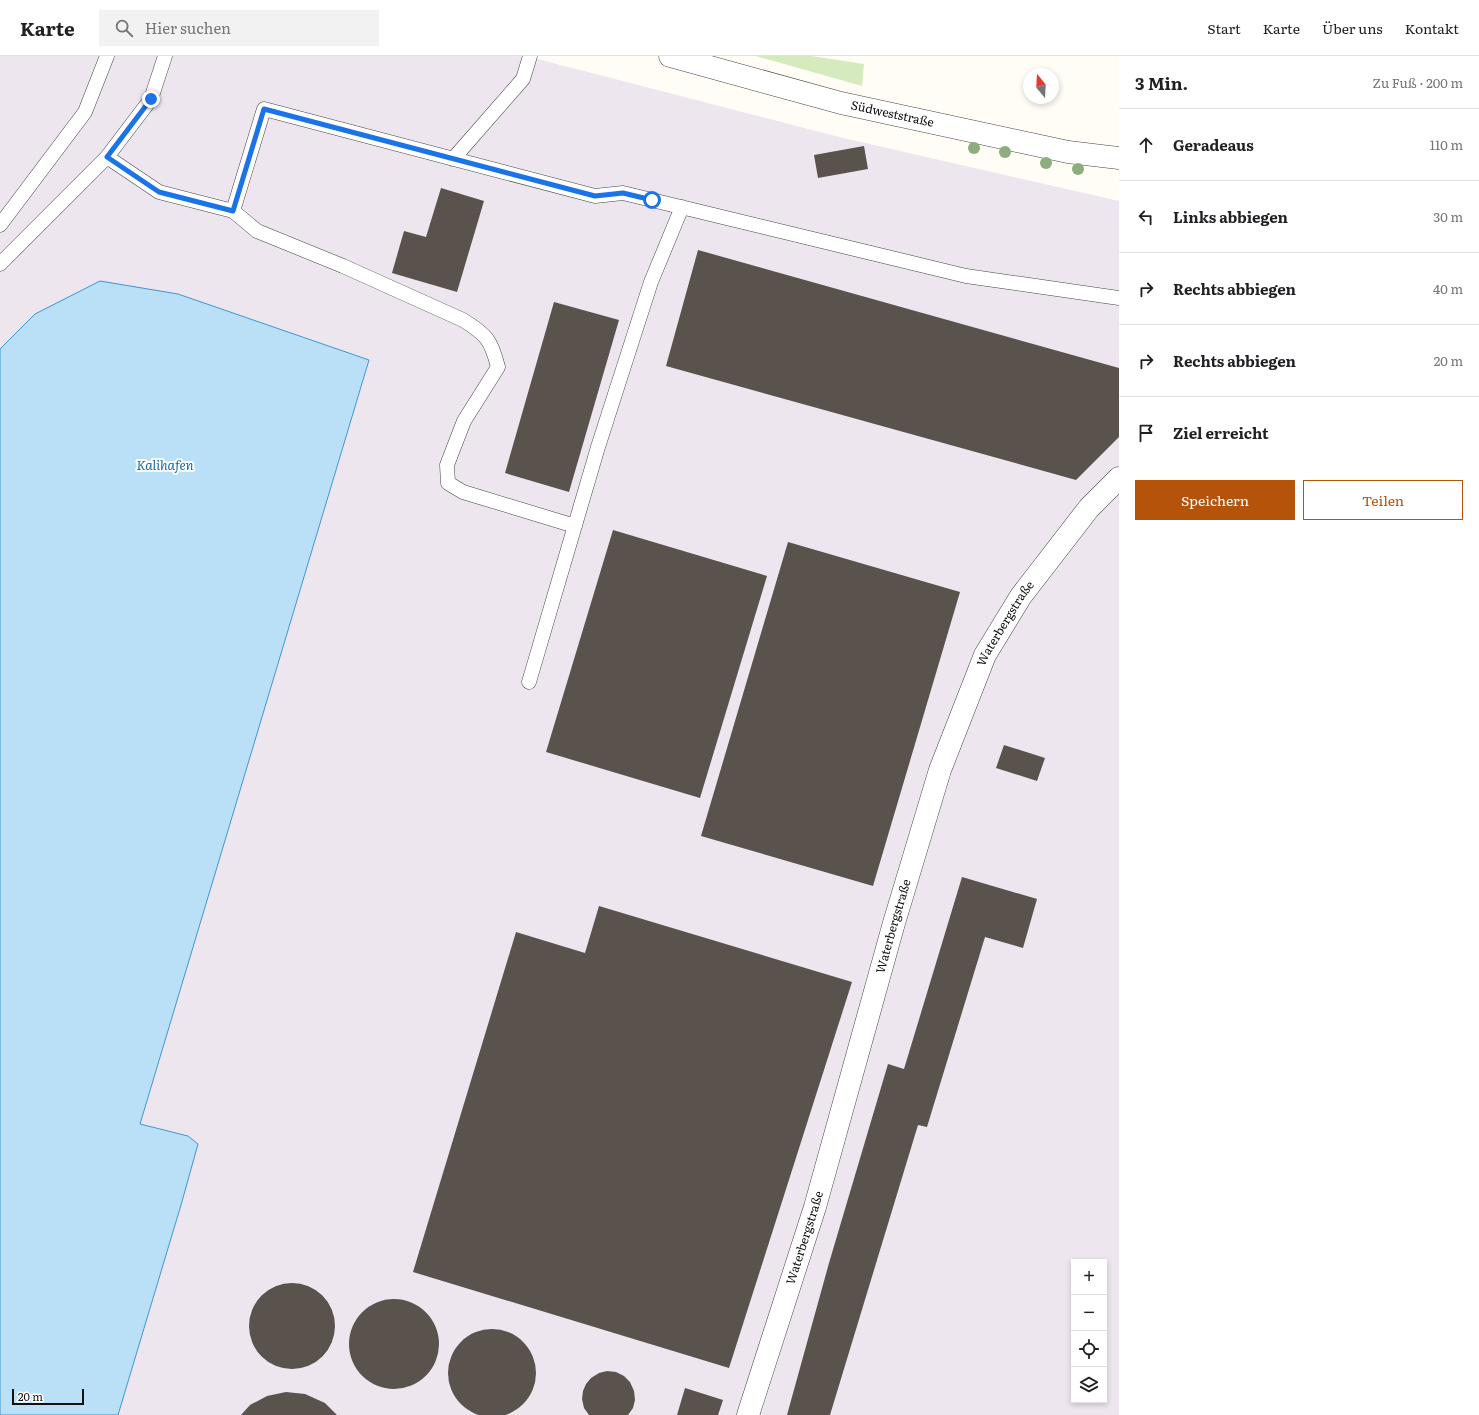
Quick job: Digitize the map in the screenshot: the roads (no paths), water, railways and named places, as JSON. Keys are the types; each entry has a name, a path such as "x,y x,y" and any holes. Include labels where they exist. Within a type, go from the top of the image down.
{"street":[{"name":"Südweststraße","path":"670,56 841,103 1068,152 1119,158"},
{"name":"Waterbergstraße","path":"748,1415 815,1207 894,923 938,778 985,655 1021,596 1089,508 1119,478"}],"lane":[{"path":"0,225 86,112 107,56"},
{"path":"0,264 107,157 151,99 165,56"},
{"path":"453,158 523,79 530,56"},
{"path":"233,211 264,109 595,196 623,193 966,276 1119,298"},
{"path":"107,157 159,192 233,211 257,231 343,266 463,320 480,330 493,346 498,367 464,421 447,465 448,483 463,492 575,526"},
{"path":"529,682 598,447 651,282 682,207"}],"water":[{"name":"Kalihafen","path":"100,281 178,294 369,360 140,1124 188,1136 198,1144 118,1415 0,1415 0,349 35,314"}]}
